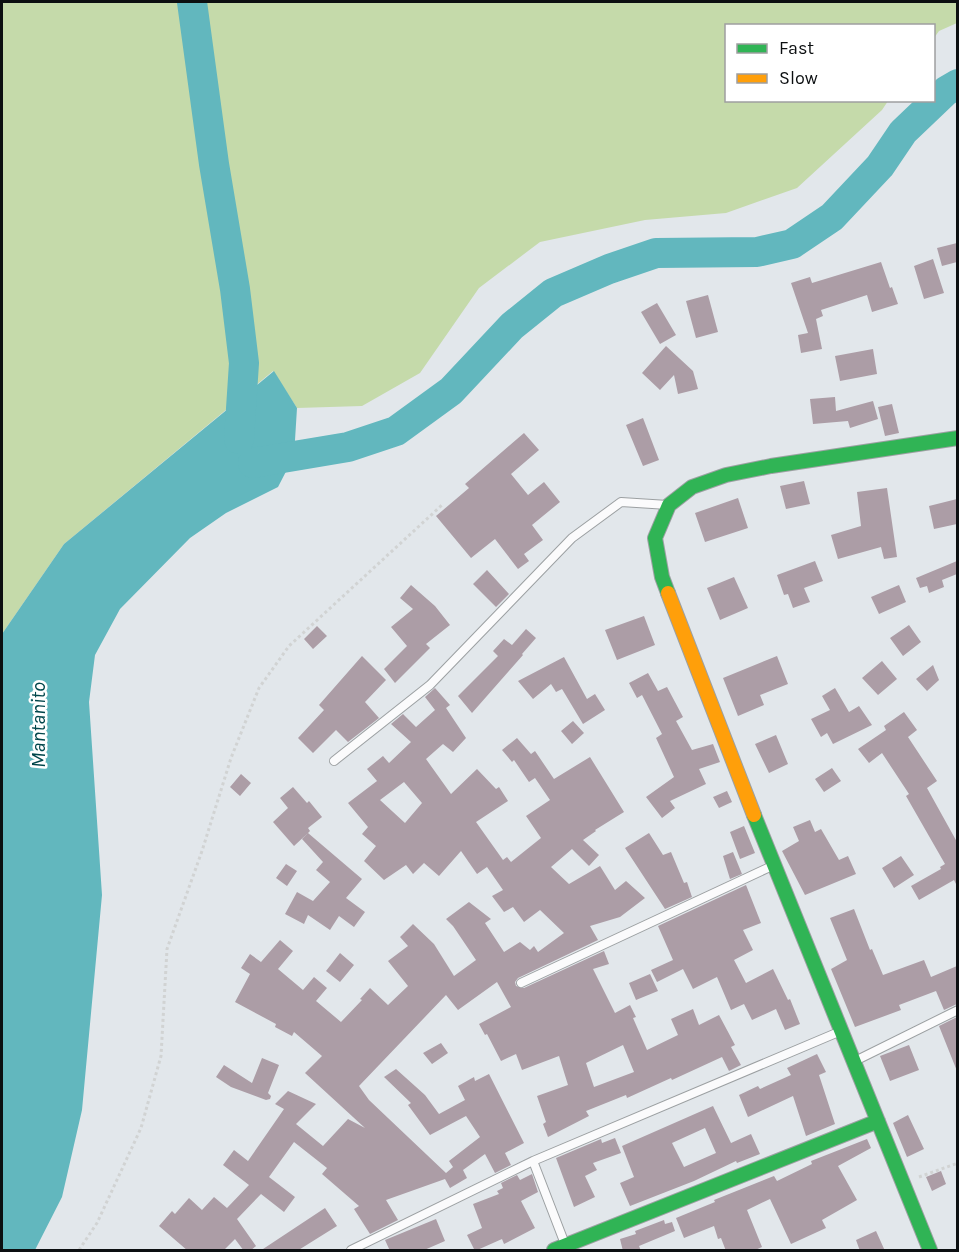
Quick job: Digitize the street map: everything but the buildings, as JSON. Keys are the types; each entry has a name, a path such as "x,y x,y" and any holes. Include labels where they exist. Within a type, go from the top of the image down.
{"street":[{"path":"930,1251 774,865 662,577 655,538 669,506 692,487 726,475 957,438"},
{"path":"563,1249 878,1121"}],"lane":[{"path":"334,761 430,686 572,538 621,502 669,506"},
{"path":"521,983 774,865"},
{"path":"855,1061 957,1010"},
{"path":"351,1251 532,1161 842,1030"},
{"path":"532,1161 563,1249"}],"path":[{"path":"79,1251 98,1223 141,1128 161,1056 167,949 202,851 231,758 259,688 289,646 442,505"},
{"path":"903,1183 957,1163"}],"green space":[{"path":"2,2 957,2 957,23 939,31 935,37 935,24 725,24 725,102 887,102 882,110 797,188 726,213 645,220 540,242 479,288 420,373 362,406 297,408 273,371 64,544 2,634"}],"water":[{"name":"Mantanito","path":"274,371 297,408 294,456 278,487 226,513 190,538 120,609 95,655 89,702 102,895 82,1110 62,1197 35,1250 2,1250 2,634 64,544"}],"waterway":[{"path":"192,2 244,363 239,439"},
{"path":"935,101 958,84"},
{"path":"253,463 348,447 396,431 451,391 512,326 553,293 609,269 656,253 757,252 792,244 832,217 880,166 903,132 934,102"}],"traffic: fast":[{"path":"668,593 662,577 655,538 669,505 692,487 726,475 771,466 958,438"},
{"path":"754,815 930,1250"},
{"path":"554,1250 878,1121"}],"traffic: slow":[{"path":"668,593 754,815"}]}
